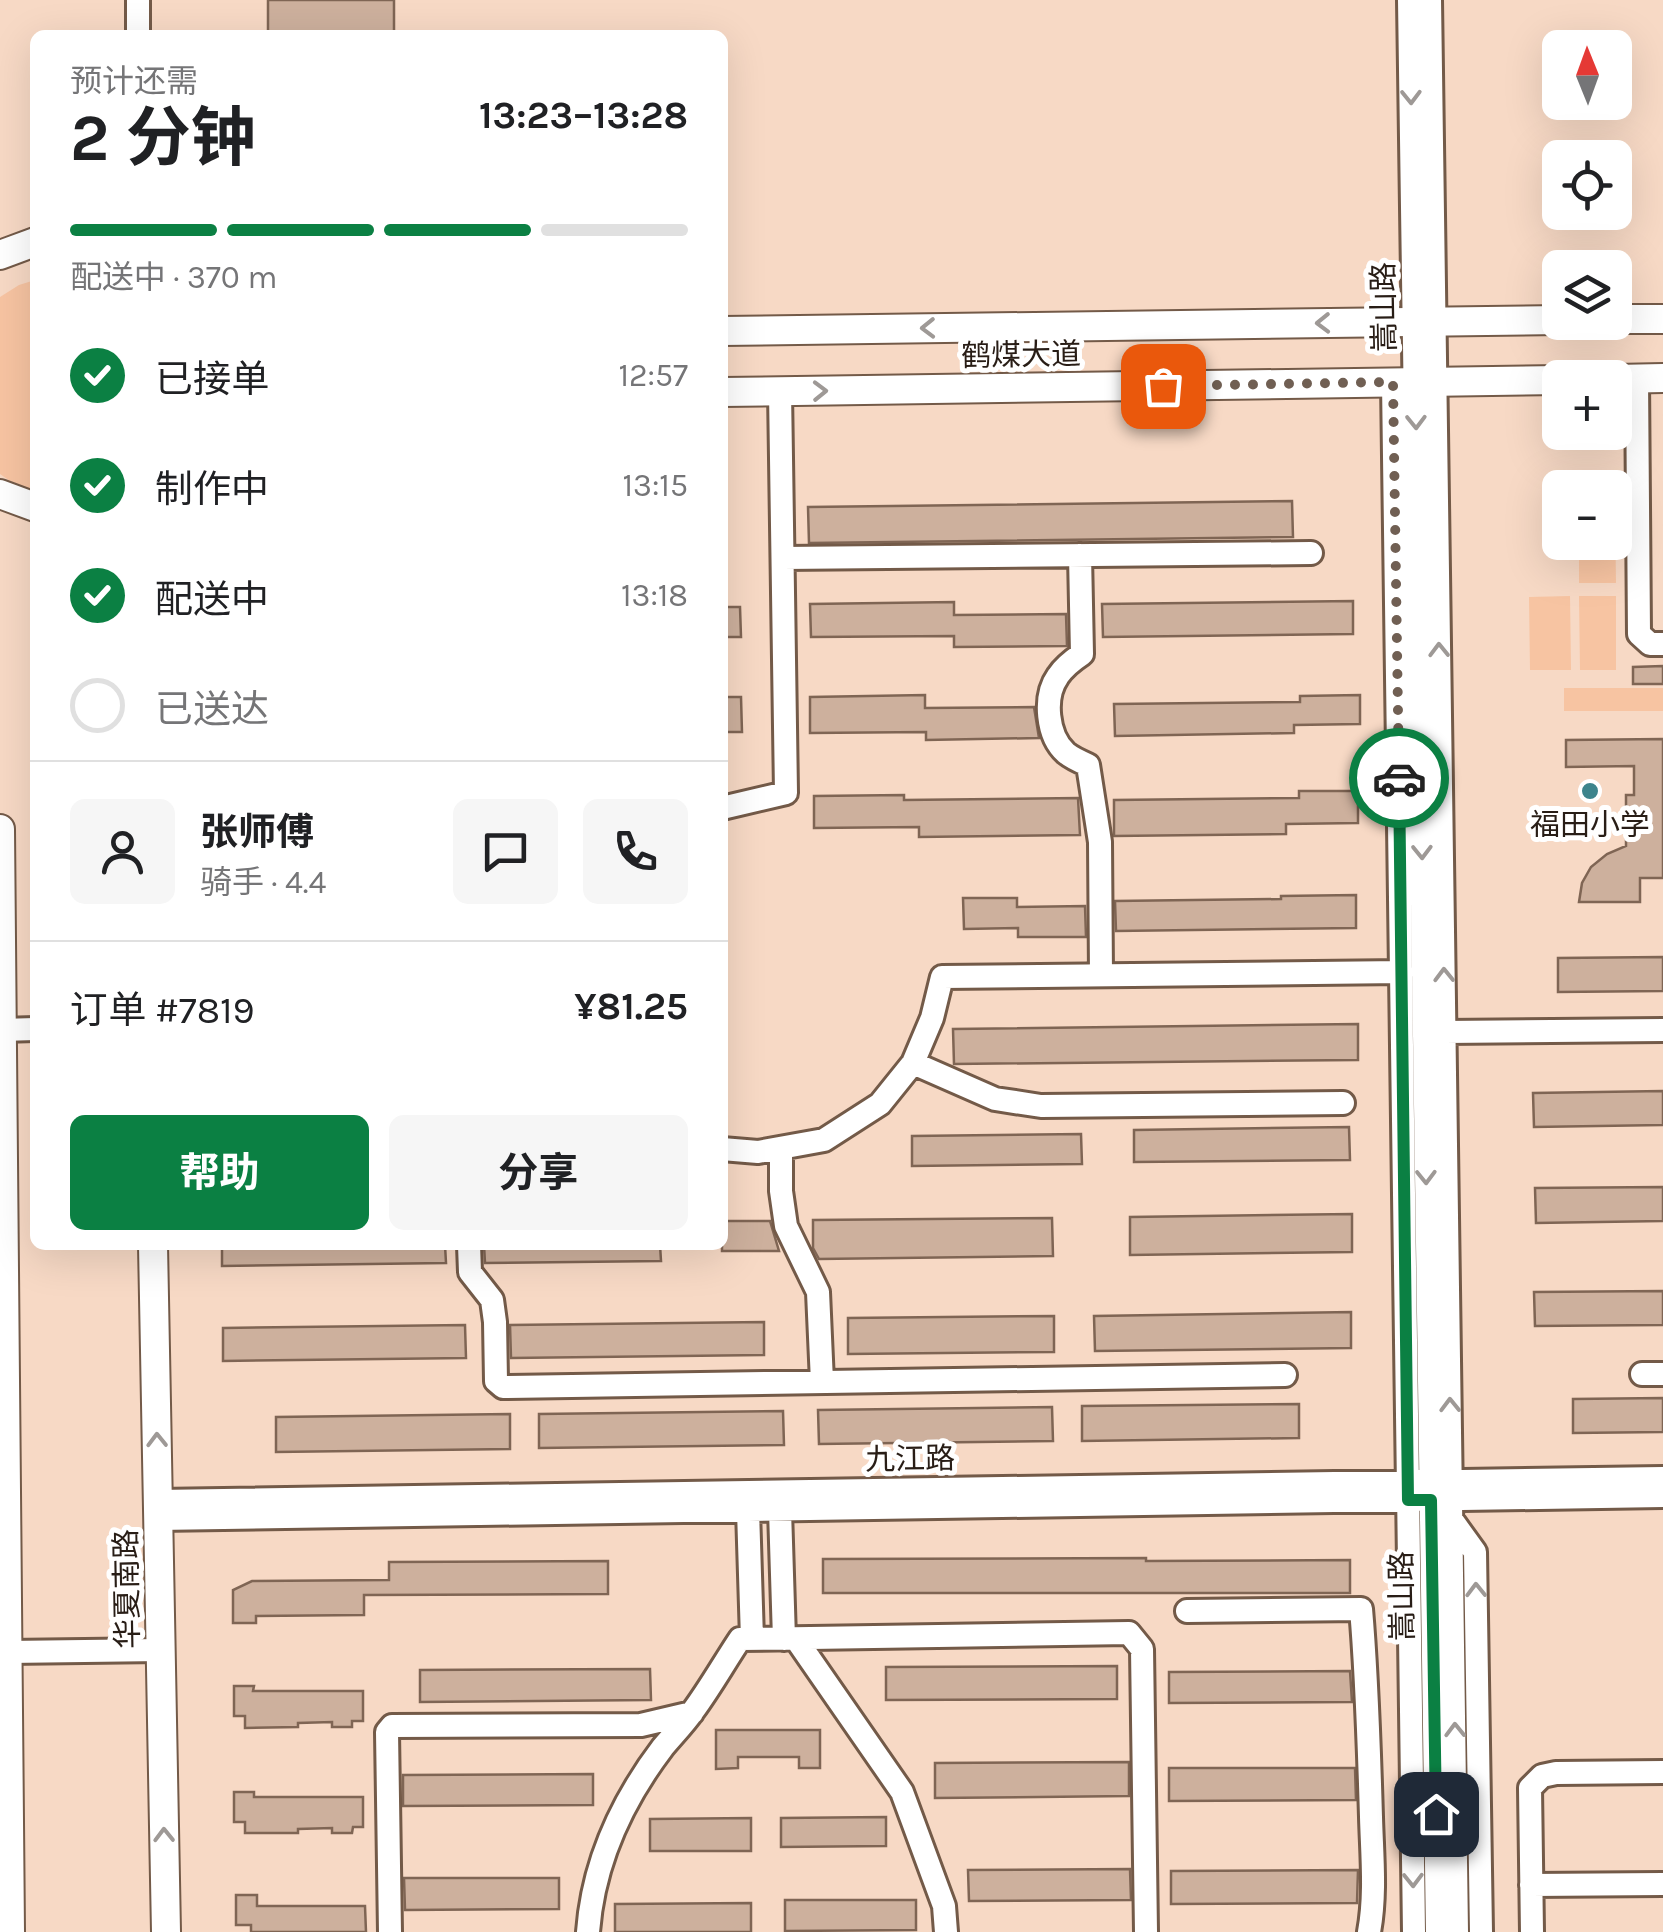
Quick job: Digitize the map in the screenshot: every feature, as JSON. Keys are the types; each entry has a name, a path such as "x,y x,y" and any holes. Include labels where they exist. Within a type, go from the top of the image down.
{"main road":[{"path":"0,255 30,244"},
{"path":"1632,319 1663,318"},
{"name":"鹤煤大道","path":"728,331 1542,320"},
{"name":"鹤煤大道","path":"728,392 1542,380"},
{"path":"0,494 30,505"},
{"path":"0,830 10,1932"},
{"name":"华夏南路","path":"153,1250 166,1932"}],"street":[{"path":"138,0 138,30"},
{"name":"嵩山路","path":"1410,0 1424,322"},
{"name":"嵩山路","path":"1430,0 1424,322 1414,382 1437,1932"},
{"path":"1638,379 1640,634 1650,644 1663,644"},
{"path":"1414,382 1402,972 1433,1495 1414,1932"},
{"name":"嵩山路","path":"1414,382 1445,1032 1433,1495 1458,1932"},
{"path":"728,807 786,793 780,391"},
{"path":"783,558 1311,553"},
{"path":"1080,555 1082,654 1055,679 1050,720 1056,740 1067,754 1088,765 1100,842 1101,975"},
{"path":"728,1150 758,1152 824,1140 880,1104 912,1063 932,1018 942,977 1402,972"},
{"path":"2,1030 30,1029"},
{"path":"1445,1032 1663,1030"},
{"path":"912,1063 995,1100 1041,1106 1343,1104"},
{"path":"782,1148 781,1192 786,1226 818,1292 822,1382"},
{"path":"468,1250 470,1272 492,1300 496,1382 503,1387 1286,1375"},
{"name":"九江路","path":"158,1510 780,1510 1433,1495 1663,1478"},
{"path":"1433,1495 1475,1552 1480,1932"},
{"name":"九江路","path":"158,1510 1433,1495 1663,1496"},
{"path":"748,1510 752,1639"},
{"path":"780,1510 790,1639 902,1792 944,1906 946,1932"},
{"path":"1187,1611 1361,1609 1372,1865 1369,1932"},
{"path":"588,1932 595,1882 616,1824 634,1790 692,1713 740,1639 1129,1634 1142,1649 1146,1932"},
{"path":"8,1652 161,1650"},
{"path":"390,1932 387,1732 392,1726 641,1724 692,1713"},
{"path":"1532,1932 1530,1788 1542,1776 1556,1773 1663,1772"},
{"path":"1532,1885 1663,1884"}],"shaded area":[{"path":"30,282 30,489 0,474 0,297"},
{"path":"1579,560 1616,560 1616,583 1579,583"},
{"path":"1570,596 1571,670 1530,670 1529,597"},
{"path":"1579,596 1616,596 1616,670 1580,670"},
{"path":"1564,688 1663,688 1663,711 1564,711"}],"building":[{"path":"268,0 394,0 394,30 268,30"},
{"path":"1292,501 1293,537 809,543 808,507"},
{"path":"1353,601 1353,634 1103,637 1102,604"},
{"path":"954,602 954,615 1066,614 1067,646 954,647 954,636 811,637 810,604"},
{"path":"728,607 740,607 741,637 728,637"},
{"path":"1663,666 1663,684 1633,684 1633,667"},
{"path":"925,695 925,708 1034,707 1039,738 926,740 926,732 810,733 810,697"},
{"path":"1360,695 1360,724 1294,725 1294,733 1115,736 1114,704 1300,702 1300,696"},
{"path":"728,697 741,697 742,732 728,732"},
{"path":"1663,739 1663,878 1640,878 1640,902 1579,902 1582,883 1591,867 1626,846 1626,795 1634,795 1634,766 1566,767 1566,740"},
{"path":"1299,791 1358,791 1358,823 1286,824 1286,834 1114,836 1114,800 1299,798"},
{"path":"904,795 904,800 1078,798 1080,835 919,837 919,827 814,828 814,796"},
{"path":"1356,895 1356,928 1116,931 1115,901"},
{"path":"963,898 1017,898 1017,907 1085,906 1086,937 1018,937 1018,928 964,929"},
{"path":"1663,957 1663,991 1558,992 1558,958"},
{"path":"1358,1024 1358,1060 954,1064 953,1029"},
{"path":"1663,1091 1663,1125 1534,1127 1533,1093"},
{"path":"1349,1127 1350,1160 1134,1162 1134,1130"},
{"path":"1081,1134 1082,1164 912,1166 912,1136"},
{"path":"1663,1187 1663,1221 1536,1223 1535,1188"},
{"path":"1352,1214 1352,1252 1130,1255 1130,1217"},
{"path":"1052,1218 1053,1256 819,1259 813,1248 813,1220"},
{"path":"728,1221 770,1221 779,1251 722,1251 728,1250"},
{"path":"222,1250 445,1250 446,1263 222,1266"},
{"path":"484,1250 660,1250 661,1261 485,1263"},
{"path":"1663,1291 1663,1325 1535,1326 1534,1292"},
{"path":"1351,1312 1351,1348 1095,1351 1094,1316"},
{"path":"1054,1316 1054,1352 848,1354 848,1318"},
{"path":"764,1322 764,1355 511,1358 510,1325"},
{"path":"465,1325 466,1358 223,1361 223,1328"},
{"path":"1663,1398 1663,1432 1573,1433 1573,1399"},
{"path":"1299,1404 1299,1438 1082,1441 1082,1406"},
{"path":"1052,1407 1053,1441 819,1444 818,1410"},
{"path":"783,1411 784,1445 539,1448 539,1414"},
{"path":"510,1414 510,1449 276,1452 276,1417"},
{"path":"823,1559 1350,1560 1350,1593 823,1593"},
{"path":"608,1561 608,1594 364,1595 364,1615 256,1616 256,1623 233,1623 233,1590 252,1581 389,1580 389,1562"},
{"path":"1117,1666 1117,1699 886,1700 886,1667"},
{"path":"650,1669 651,1700 420,1702 420,1670"},
{"path":"1350,1671 1352,1702 1169,1703 1169,1672"},
{"path":"234,1686 254,1686 253,1691 363,1691 363,1721 352,1721 352,1727 332,1727 332,1722 245,1728 245,1716 234,1716"},
{"path":"716,1730 820,1730 820,1768 799,1768 799,1757 738,1757 738,1768 716,1769"},
{"path":"1129,1762 1129,1796 935,1798 935,1763"},
{"path":"1169,1768 1355,1768 1356,1800 1169,1801"},
{"path":"593,1774 593,1805 403,1806 403,1775"},
{"path":"234,1792 254,1792 254,1797 363,1797 363,1827 353,1827 352,1833 332,1833 332,1828 298,1829 298,1833 245,1833 245,1822 234,1822"},
{"path":"886,1817 886,1846 781,1847 781,1818"},
{"path":"751,1818 751,1851 650,1851 650,1819"},
{"path":"1130,1869 1131,1900 969,1901 968,1870"},
{"path":"1358,1870 1357,1903 1171,1904 1171,1871"},
{"path":"404,1878 559,1878 559,1909 405,1910"},
{"path":"236,1895 257,1895 257,1906 365,1906 366,1932 251,1932 251,1925 236,1925"},
{"path":"785,1900 916,1900 916,1930 785,1931"},
{"path":"751,1903 751,1932 615,1932 615,1904"}],"way so far":[{"path":"1163,386 1393,382 1399,778"}],"place":[{"name":"福田小学","path":"1590,791"}],"route":[{"path":"1399,778 1408,1500 1431,1500 1436,1814"}]}
